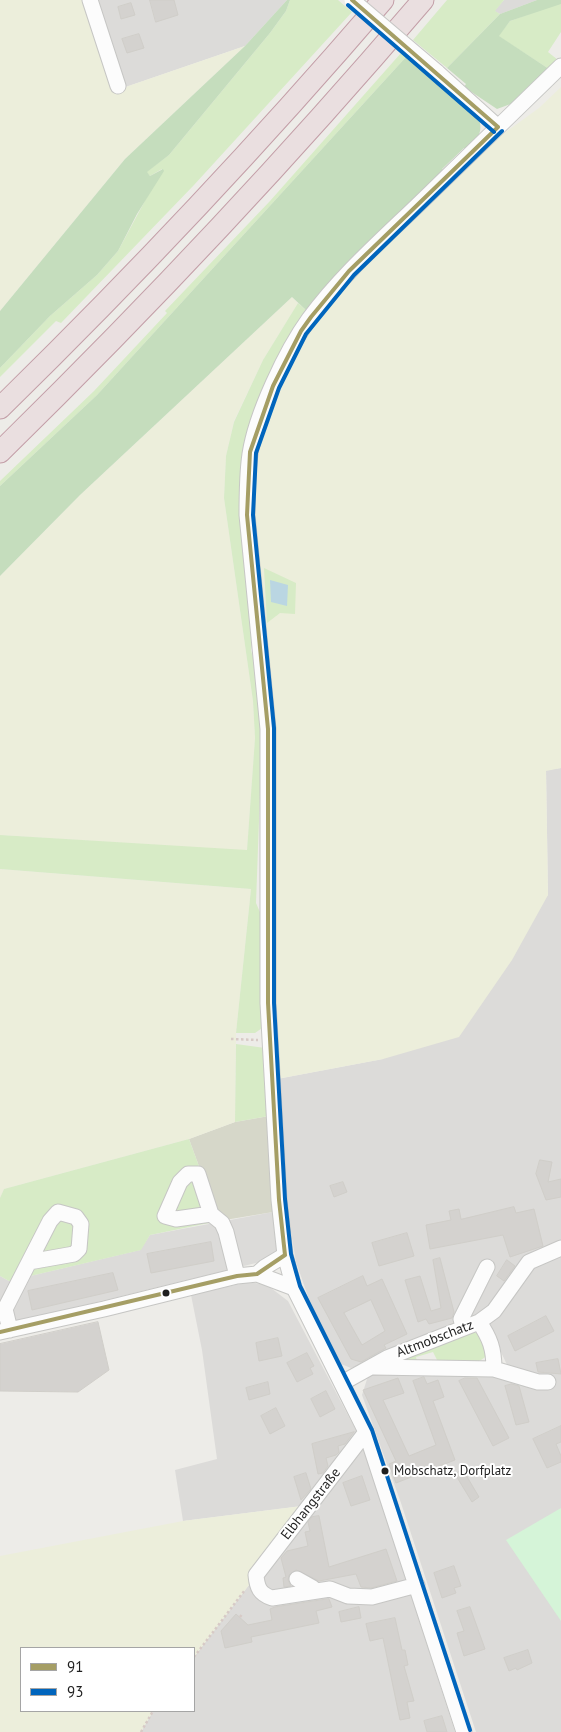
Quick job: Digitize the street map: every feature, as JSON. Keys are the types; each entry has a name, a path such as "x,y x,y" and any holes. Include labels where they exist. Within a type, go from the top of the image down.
{"highway":[{"path":"0,408 152,255 236,165 383,0"},
{"path":"0,452 175,277 348,88 423,0"}],"street":[{"path":"90,0 118,86"},
{"path":"352,0 498,127"},
{"path":"464,1732 366,1432 294,1288 285,1256 279,1200 270,1040 266,875 268,730 247,515 247,490 250,452 259,422 273,386 301,331 311,317 349,271 561,66"},
{"path":"211,1214 222,1223 226,1232 237,1276"},
{"path":"479,1322 494,1311 529,1262 561,1248"},
{"path":"257,1274 265,1267 285,1256"},
{"path":"29,1262 5,1309 5,1331 237,1276 257,1274 294,1288"},
{"path":"463,1327 461,1319 487,1267"},
{"name":"Altmobschatz","path":"342,1383 387,1358 479,1322 494,1349 494,1369"},
{"name":"Altmobschatz","path":"373,1367 494,1369 538,1382 548,1382"},
{"name":"Elbhangstraße","path":"256,1575 366,1432"},
{"path":"256,1575 260,1591 272,1598 330,1590"},
{"path":"304,1585 348,1596 372,1597 417,1585"}],"path":[{"path":"231,1039 270,1040"},
{"path":"195,1656 256,1575"},
{"path":"240,1617 243,1613"},
{"path":"141,1732 151,1712"}],"shaded area":[{"path":"85,0 287,0 245,46 114,91"},
{"path":"504,0 537,0 500,14 494,11"},
{"path":"561,768 561,1732 476,1732 401,1503 362,1395 368,1376 381,1371 508,1367 487,1322 351,1368 341,1364 310,1302 296,1262 286,1202 277,1079 383,1059 548,895 546,770"},
{"path":"269,1116 273,1212 219,1221 189,1139 235,1122"},
{"path":"273,1212 277,1251 264,1261 0,1326 0,1276 9,1281 140,1250 150,1235"},
{"path":"249,1282 267,1285 288,1301 362,1442 455,1732 141,1732 152,1712 195,1712 195,1656 310,1505 183,1521 175,1470 217,1459 202,1350 191,1295"}],"green space":[{"path":"0,0 85,0 114,91 245,46 125,159 0,311"},
{"path":"287,0 290,0 286,11 270,33 169,155 147,172 150,176 163,169 164,171 137,214 118,251 97,275 50,316 0,368 0,311 125,159 245,46"},
{"path":"290,0 338,0 352,12 194,185 61,323 56,321 0,377 0,368 50,316 97,275 118,251 162,169 150,176 146,172 169,155 270,33 286,11"},
{"path":"447,0 504,0 495,11 500,14 447,68 413,40"},
{"path":"537,0 561,0 561,4 510,21 499,36 549,69 516,102 497,109 464,87 466,84 447,68 500,14"},
{"path":"561,4 561,32 548,52 558,60 549,69 498,36 510,21"},
{"path":"401,53 406,57 97,395 0,486 0,481 94,391 167,313 165,311 270,201"},
{"path":"406,57 477,115 480,130 474,141 442,169 446,173 308,312 292,297 80,495 0,576 0,486 97,395"},
{"path":"561,87 561,768 546,771 548,895 512,960 459,1037 383,1059 277,1079 273,1001 274,724 252,516 255,467 265,423 288,367 316,319 353,277 492,142 539,108"},
{"path":"292,297 298,303 263,360 234,421 226,456 224,498 253,701 255,738 247,851 0,835 0,576 80,495"},
{"path":"298,303 308,312 252,425 254,627 251,650 258,678 262,737 256,903 262,917 265,1026 255,1033 236,1033 251,889 0,869 0,835 247,850 255,738 253,701 224,498 226,456 234,422 263,360"},
{"path":"264,568 296,583 295,614 280,613 267,623"},
{"path":"0,869 251,889 236,1033 235,1122 189,1139 4,1189 0,1198"},
{"path":"236,1044 265,1048 269,1116 235,1122"},
{"path":"189,1139 219,1221 150,1235 141,1250 9,1281 0,1276 0,1198 4,1189"},
{"path":"472,1331 481,1335 487,1355 476,1362 460,1364 430,1362 437,1360 433,1352 416,1357 418,1365 396,1360"},
{"path":"310,1505 195,1656 195,1647 20,1647 20,1712 152,1712 141,1732 0,1732 0,1556 183,1521"},
{"path":"561,1508 561,1621 506,1540"}],"water":[{"path":"270,580 288,585 287,606 271,602"}],"building":[{"path":"150,0 174,0 178,15 156,22"},
{"path":"131,3 135,15 121,19 118,7"},
{"path":"139,34 144,48 127,53 122,39"},
{"path":"540,1160 552,1162 548,1182 561,1179 561,1197 546,1200 536,1174"},
{"path":"343,1182 347,1192 334,1197 330,1186"},
{"path":"514,1207 516,1213 534,1209 543,1246 510,1257 503,1235 430,1249 426,1225 451,1220 449,1211 459,1209 461,1219"},
{"path":"407,1233 414,1256 379,1266 372,1243"},
{"path":"211,1242 214,1261 151,1273 147,1254"},
{"path":"440,1258 454,1312 452,1318 429,1324 426,1319 418,1322 405,1280 420,1276 431,1311 441,1308 433,1260"},
{"path":"507,1260 515,1266 504,1281 497,1276"},
{"path":"113,1273 118,1290 32,1310 28,1291"},
{"path":"363,1276 367,1286 382,1279 407,1334 384,1345 386,1348 361,1362 351,1359 318,1298","holes":["371,1300 385,1331 362,1345 344,1313"]},
{"path":"546,1316 554,1331 515,1351 508,1336"},
{"path":"98,1322 109,1370 78,1392 0,1391 0,1344"},
{"path":"278,1338 282,1356 259,1361 256,1343"},
{"path":"307,1353 314,1366 310,1368 313,1374 297,1382 287,1363"},
{"path":"558,1359 561,1374 538,1372 536,1363"},
{"path":"424,1377 427,1384 438,1380 444,1397 433,1401 455,1460 396,1483 389,1464 396,1461 363,1390 398,1378 404,1393 383,1400 409,1456 436,1445 413,1381"},
{"path":"465,1378 477,1378 509,1438 493,1446 459,1381"},
{"path":"268,1382 270,1394 249,1400 246,1388"},
{"path":"512,1384 519,1386 529,1422 516,1425 505,1386"},
{"path":"326,1391 335,1409 320,1417 311,1399"},
{"path":"276,1408 285,1426 270,1434 261,1416"},
{"path":"561,1426 561,1442 556,1444 561,1456 561,1462 547,1468 533,1439"},
{"path":"354,1432 345,1444 338,1446 339,1452 336,1455 326,1458 328,1466 323,1473 318,1474 312,1444"},
{"path":"463,1470 479,1497 472,1502 455,1474"},
{"path":"306,1473 311,1489 301,1500 294,1477"},
{"path":"362,1476 370,1500 351,1506 343,1483"},
{"path":"319,1516 329,1567 386,1549 397,1581 371,1588 361,1587 356,1574 319,1581 296,1570 289,1575 288,1580 291,1586 284,1587 283,1578 286,1577 281,1558 287,1551 308,1546 305,1532 310,1531 308,1522 312,1517"},
{"path":"454,1566 461,1586 454,1588 456,1593 442,1598 434,1573"},
{"path":"329,1599 332,1607 316,1611 319,1623 251,1637 252,1642 225,1648 221,1631 236,1614 248,1625 272,1620 270,1609 275,1607"},
{"path":"359,1607 361,1618 341,1622 339,1612"},
{"path":"470,1607 485,1649 464,1656 457,1633 464,1631 457,1611"},
{"path":"395,1618 402,1650 405,1650 408,1665 404,1666 414,1701 407,1702 410,1718 400,1720 383,1638 370,1641 366,1624"},
{"path":"528,1650 532,1663 517,1670 516,1668 509,1671 504,1658"},
{"path":"442,1716 447,1732 427,1732 424,1721"}],"transit line":[{"name":"91","path":"352,0 498,127"},
{"name":"93","path":"348,5 494,132"},
{"name":"91","path":"285,1255 279,1200 268,1003 268,729 247,515 250,452 273,386 301,331 311,317 349,271 498,127"},
{"name":"93","path":"470,1730 372,1430 300,1286 291,1254 285,1199 274,1003 274,728 253,515 256,453 279,388 306,334 354,275 502,131"},
{"name":"91","path":"0,1332 237,1276 257,1274 285,1255"}],"place":[{"name":"Mobschatz, Dorfplatz","path":"385,1471"}]}
